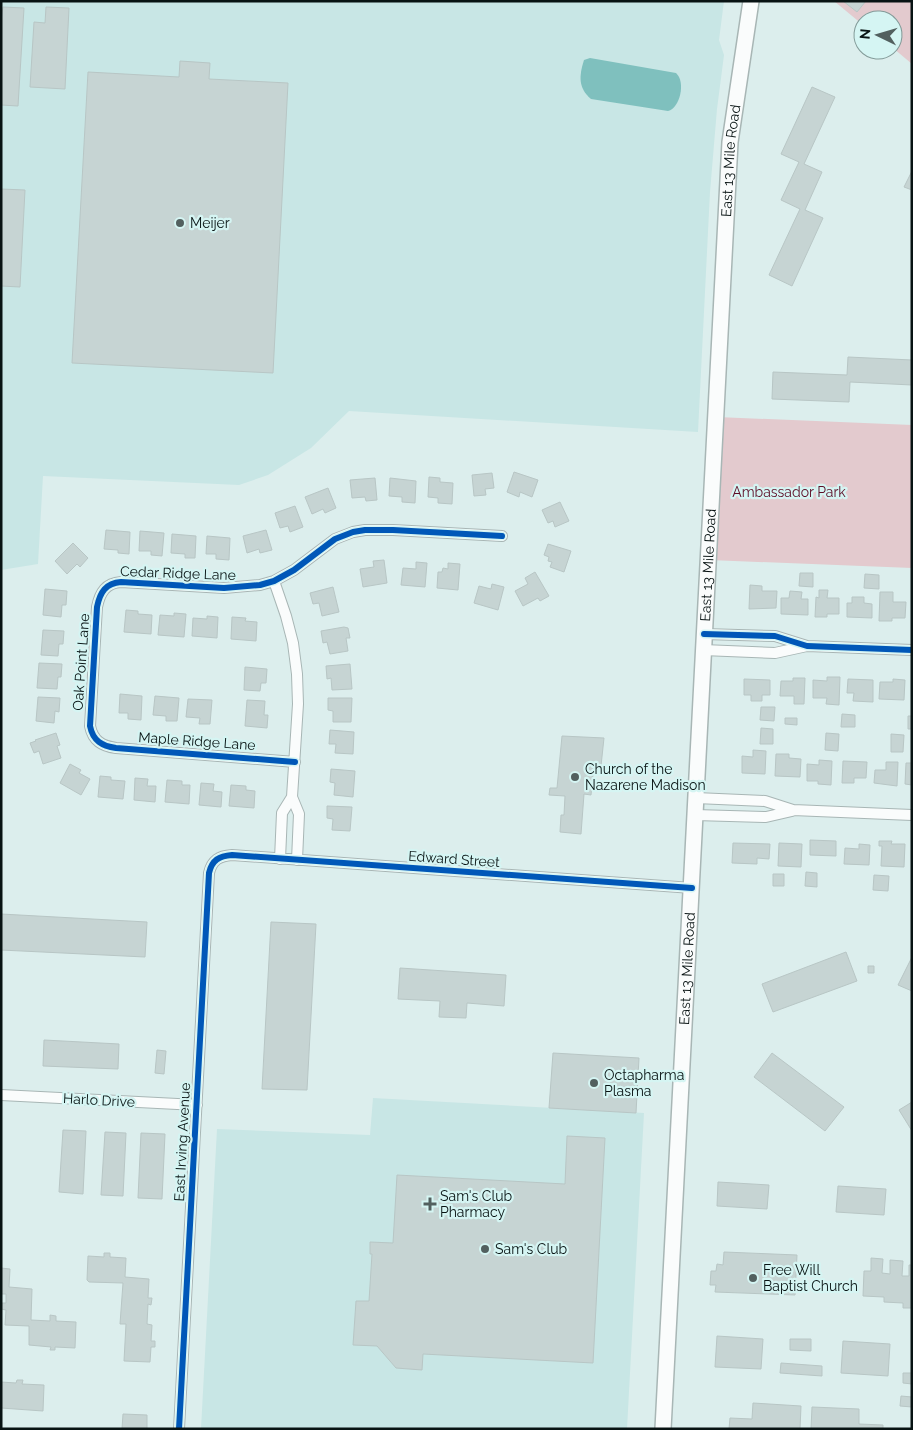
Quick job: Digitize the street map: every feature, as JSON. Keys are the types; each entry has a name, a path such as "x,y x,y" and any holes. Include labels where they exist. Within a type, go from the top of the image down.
{"main road":[{"name":"East 13 Mile Road","path":"663,1429 730,142 751,1"}],"street":[{"name":"Cedar Ridge Lane","path":"108,585 114,582 130,582 236,588 274,581 294,570 335,539 353,532 393,530 502,536"},
{"path":"274,581 290,630 297,674 298,704 292,797 282,813 280,859"},
{"name":"Oak Point Lane","path":"98,742 91,733 91,698 97,607 102,590 108,585"},
{"path":"704,634 775,636 808,646"},
{"path":"703,650 774,653 808,646 912,650"},
{"name":"Maple Ridge Lane","path":"98,742 116,748 295,762"},
{"path":"292,797 299,814 296,860"},
{"path":"696,798 765,801 793,810 912,815"},
{"path":"695,815 766,817 793,810"},
{"name":"Edward Street","path":"216,859 220,856 232,855 692,888"},
{"name":"East Irving Avenue","path":"179,1429 209,873 216,859"},
{"name":"Harlo Drive","path":"1,1095 197,1105"}],"shaded area":[{"path":"1,1 724,1 719,40 724,55 710,192 698,432 349,411 311,448 268,475 239,485 43,476 38,564 1,570"},
{"path":"373,1098 644,1113 627,1429 201,1429 217,1129 370,1135"}],"green space":[{"path":"834,1 912,1 912,64 903,56 903,10 853,10 853,17"},
{"name":"Ambassador Park","path":"717,417 912,425 912,568 710,560"}],"water":[{"path":"590,58 676,73 681,82 681,88 676,105 668,111 591,99 584,91 581,81 584,60"}],"building":[{"path":"843,1 866,1 859,10 854,10"},
{"path":"3,7 24,8 18,106 1,105 1,20"},
{"path":"46,7 69,8 65,89 30,87 34,22 45,23"},
{"name":"Meijer","path":"180,61 210,63 209,79 288,83 273,373 72,363 88,72 179,77"},
{"path":"812,87 835,97 804,164 822,172 805,210 823,218 792,286 769,275 800,209 781,200 799,162 781,154"},
{"path":"912,171 912,190 904,187"},
{"path":"1,189 25,190 20,287 1,286"},
{"path":"848,357 912,360 912,385 850,382 849,402 772,399 773,372 847,375"},
{"path":"514,472 538,480 532,497 520,492 519,497 507,492"},
{"path":"492,473 494,488 485,489 486,495 474,496 472,475"},
{"path":"429,477 440,478 440,482 453,483 452,504 438,503 438,498 428,497"},
{"path":"375,478 377,500 366,501 365,497 352,498 350,480"},
{"path":"390,478 416,481 415,503 402,502 402,497 389,496"},
{"path":"328,488 336,508 325,513 323,509 312,514 305,497"},
{"path":"560,502 569,521 555,527 553,521 548,523 542,510"},
{"path":"295,506 303,527 290,532 288,526 280,528 275,513"},
{"path":"106,530 130,532 129,554 118,553 118,550 104,549"},
{"path":"266,530 272,550 260,553 259,549 247,553 243,536"},
{"path":"140,531 164,533 162,556 151,555 151,551 139,551"},
{"path":"172,534 196,536 195,558 185,558 185,554 171,553"},
{"path":"207,536 230,538 229,560 216,559 216,554 206,554"},
{"path":"73,543 88,558 80,567 77,564 67,574 55,561"},
{"path":"548,544 571,551 564,572 550,567 552,562 548,561 549,557 544,555"},
{"path":"384,560 387,583 363,587 360,569 374,567 373,561"},
{"path":"416,562 427,563 425,587 401,585 403,568 416,569"},
{"path":"448,563 460,564 458,590 437,588 438,572 442,572 443,568 448,569"},
{"path":"535,572 549,596 540,601 538,598 523,606 515,591 528,584 525,578"},
{"path":"800,573 813,573 813,587 799,586"},
{"path":"865,574 879,575 879,589 864,588"},
{"path":"492,584 504,587 498,610 474,603 479,586 491,589"},
{"path":"750,585 762,586 762,591 777,591 776,608 749,609"},
{"path":"333,587 339,612 322,616 319,603 313,604 310,593"},
{"path":"45,589 67,591 66,605 62,605 61,617 43,615"},
{"path":"819,590 828,590 827,598 839,598 839,614 815,617 816,597 819,598"},
{"path":"790,591 802,592 801,599 808,599 808,615 781,614 781,598 789,598"},
{"path":"880,592 893,592 893,602 906,602 905,618 879,621"},
{"path":"852,597 864,597 864,603 872,604 872,618 847,617 847,603 852,603"},
{"path":"126,610 138,611 138,614 152,615 151,634 124,632"},
{"path":"174,613 186,614 184,637 158,635 160,615 174,616"},
{"path":"207,616 218,617 217,638 192,636 193,618 207,619"},
{"path":"232,617 246,618 245,621 257,622 256,641 231,639"},
{"path":"348,628 350,638 346,638 348,651 330,654 327,642 323,643 321,631"},
{"path":"43,630 64,631 63,644 59,644 58,656 41,655"},
{"path":"39,663 62,664 61,677 58,677 57,689 37,688"},
{"path":"350,664 352,689 332,690 331,678 327,679 326,666"},
{"path":"245,667 267,669 266,683 261,683 260,691 244,690"},
{"path":"827,677 840,677 839,705 826,704 827,698 813,698 813,680 827,681"},
{"path":"793,678 805,678 804,704 794,704 794,696 780,696 781,681 793,681"},
{"path":"744,679 770,680 770,695 762,695 762,701 751,701 751,695 744,695"},
{"path":"848,679 873,680 873,702 853,701 854,693 847,693"},
{"path":"893,679 905,680 904,700 879,699 880,682 893,682"},
{"path":"120,694 142,696 141,720 128,719 128,713 119,713"},
{"path":"155,696 179,698 177,721 166,721 166,716 153,715"},
{"path":"38,697 60,698 59,712 55,711 54,723 36,721"},
{"path":"328,698 352,698 351,722 333,722 333,711 328,710"},
{"path":"188,699 212,700 210,724 199,724 200,718 186,717"},
{"path":"247,700 265,701 264,715 268,715 267,728 245,726"},
{"path":"761,707 775,707 774,721 760,720"},
{"path":"842,714 855,715 855,727 841,727"},
{"path":"908,716 912,716 912,729 908,729"},
{"path":"785,718 797,718 797,725 785,724"},
{"path":"761,728 773,729 773,744 760,744"},
{"path":"330,730 354,732 353,754 335,753 336,744 329,744"},
{"path":"56,733 60,745 57,746 61,758 43,764 39,751 34,753 30,743"},
{"path":"826,733 839,734 838,751 825,750"},
{"path":"891,734 904,735 903,752 891,752"},
{"name":"Church of the Nazarene Madison","path":"562,736 604,738 601,766 594,765 591,795 584,794 581,834 560,832 561,815 564,815 565,796 549,795 550,788 557,788"},
{"path":"753,750 766,751 765,774 742,773 742,756 753,757"},
{"path":"776,754 789,754 789,758 801,759 800,777 775,776"},
{"path":"819,760 832,761 831,785 818,784 818,781 807,781 807,764 819,765"},
{"path":"843,761 867,762 866,778 854,778 854,783 842,783"},
{"path":"886,762 898,762 897,786 874,783 875,770 886,770"},
{"path":"906,763 912,763 912,785 905,784"},
{"path":"70,764 81,770 79,773 90,779 81,795 60,783"},
{"path":"331,769 355,771 353,797 334,795 335,783 330,782"},
{"path":"100,776 111,777 111,780 125,781 123,799 98,797"},
{"path":"135,778 148,779 147,786 156,786 155,802 134,800"},
{"path":"167,780 182,781 182,785 190,785 189,804 165,802"},
{"path":"201,783 214,784 213,791 222,792 221,807 199,805"},
{"path":"231,785 246,786 246,790 255,791 254,808 229,806"},
{"path":"327,806 352,807 350,831 332,830 333,819 327,818"},
{"path":"810,840 836,841 836,856 810,855"},
{"path":"879,841 892,841 891,844 905,844 904,867 881,866 882,846 879,846"},
{"path":"733,843 770,844 769,859 757,858 757,864 732,863"},
{"path":"779,843 802,844 801,867 778,866"},
{"path":"859,844 870,845 869,865 844,864 845,848 859,849"},
{"path":"806,872 817,873 817,887 805,886"},
{"path":"773,874 784,874 784,886 773,886"},
{"path":"874,875 889,876 888,891 873,890"},
{"path":"1,914 147,922 145,957 1,950"},
{"path":"271,922 316,924 307,1090 262,1089"},
{"path":"846,952 857,981 773,1012 762,984"},
{"path":"912,957 912,991 898,985"},
{"path":"868,966 874,966 874,973 868,973"},
{"path":"400,968 506,975 504,1006 467,1003 466,1018 439,1017 440,1001 398,999"},
{"path":"44,1040 119,1044 118,1069 43,1066"},
{"path":"157,1050 166,1051 164,1074 155,1073"},
{"name":"Octapharma Plasma","path":"553,1053 639,1058 636,1113 549,1108"},
{"path":"772,1053 844,1107 825,1131 754,1077"},
{"path":"912,1102 912,1131 899,1110"},
{"path":"63,1130 86,1131 83,1194 59,1192"},
{"path":"105,1132 126,1133 123,1196 101,1195"},
{"path":"141,1133 165,1134 162,1199 138,1198"},
{"name":"Sam's Club","path":"567,1136 605,1138 593,1363 423,1354 422,1370 396,1368 377,1346 353,1345 356,1301 369,1301 372,1254 370,1254 370,1242 393,1243 397,1175 565,1184"},
{"path":"718,1182 769,1185 767,1209 717,1206"},
{"path":"838,1186 886,1189 884,1215 836,1212"},
{"name":"Free Will Baptist Church","path":"724,1252 797,1255 795,1295 715,1292 716,1285 710,1285 711,1271 716,1271 717,1264 723,1265"},
{"path":"104,1253 110,1253 110,1257 126,1258 125,1277 149,1279 148,1298 152,1298 151,1305 148,1304 147,1324 152,1325 151,1341 155,1341 155,1347 151,1347 150,1362 124,1361 126,1324 120,1324 123,1283 89,1282 87,1280 88,1256 104,1257"},
{"path":"871,1258 883,1259 882,1273 890,1274 890,1260 903,1261 902,1276 909,1276 909,1265 912,1265 912,1308 903,1308 903,1303 884,1302 884,1297 863,1296 864,1271 871,1271"},
{"path":"1,1268 10,1269 9,1287 32,1289 31,1320 50,1321 50,1315 56,1316 56,1321 76,1322 75,1348 55,1347 55,1350 50,1350 51,1347 29,1345 29,1326 5,1325 6,1310 1,1309 2,1303 6,1303 6,1294 1,1294"},
{"path":"717,1336 763,1339 761,1369 715,1367"},
{"path":"790,1339 811,1339 811,1351 790,1350"},
{"path":"843,1341 890,1344 888,1376 841,1373"},
{"path":"781,1363 822,1366 822,1376 780,1373"},
{"path":"903,1373 912,1373 912,1384 903,1383"},
{"path":"17,1380 23,1380 22,1384 44,1385 43,1411 1,1408 1,1382 16,1383"},
{"path":"901,1396 912,1397 912,1407 900,1406"},
{"path":"753,1403 801,1406 800,1429 729,1429 730,1418 752,1419"},
{"path":"812,1407 859,1409 859,1424 883,1425 883,1429 811,1429"},
{"path":"123,1414 147,1415 147,1429 122,1429"}],"cycle path":[{"path":"295,762 116,748 99,742 93,735 90,726 97,607 104,589 111,584 121,582 224,588 260,585 274,581 294,570 335,539 353,532 365,530 502,536"},
{"path":"704,634 775,636 807,646 912,650"},
{"path":"179,1429 209,873 214,862 223,856 232,855 692,888"}],"place":[{"name":"Meijer","path":"180,223"},
{"name":"Church of the Nazarene Madison","path":"575,777"},
{"name":"Octapharma Plasma","path":"594,1083"},
{"name":"Sam's Club Pharmacy","path":"430,1204"},
{"name":"Sam's Club","path":"485,1249"},
{"name":"Free Will Baptist Church","path":"753,1278"}]}
